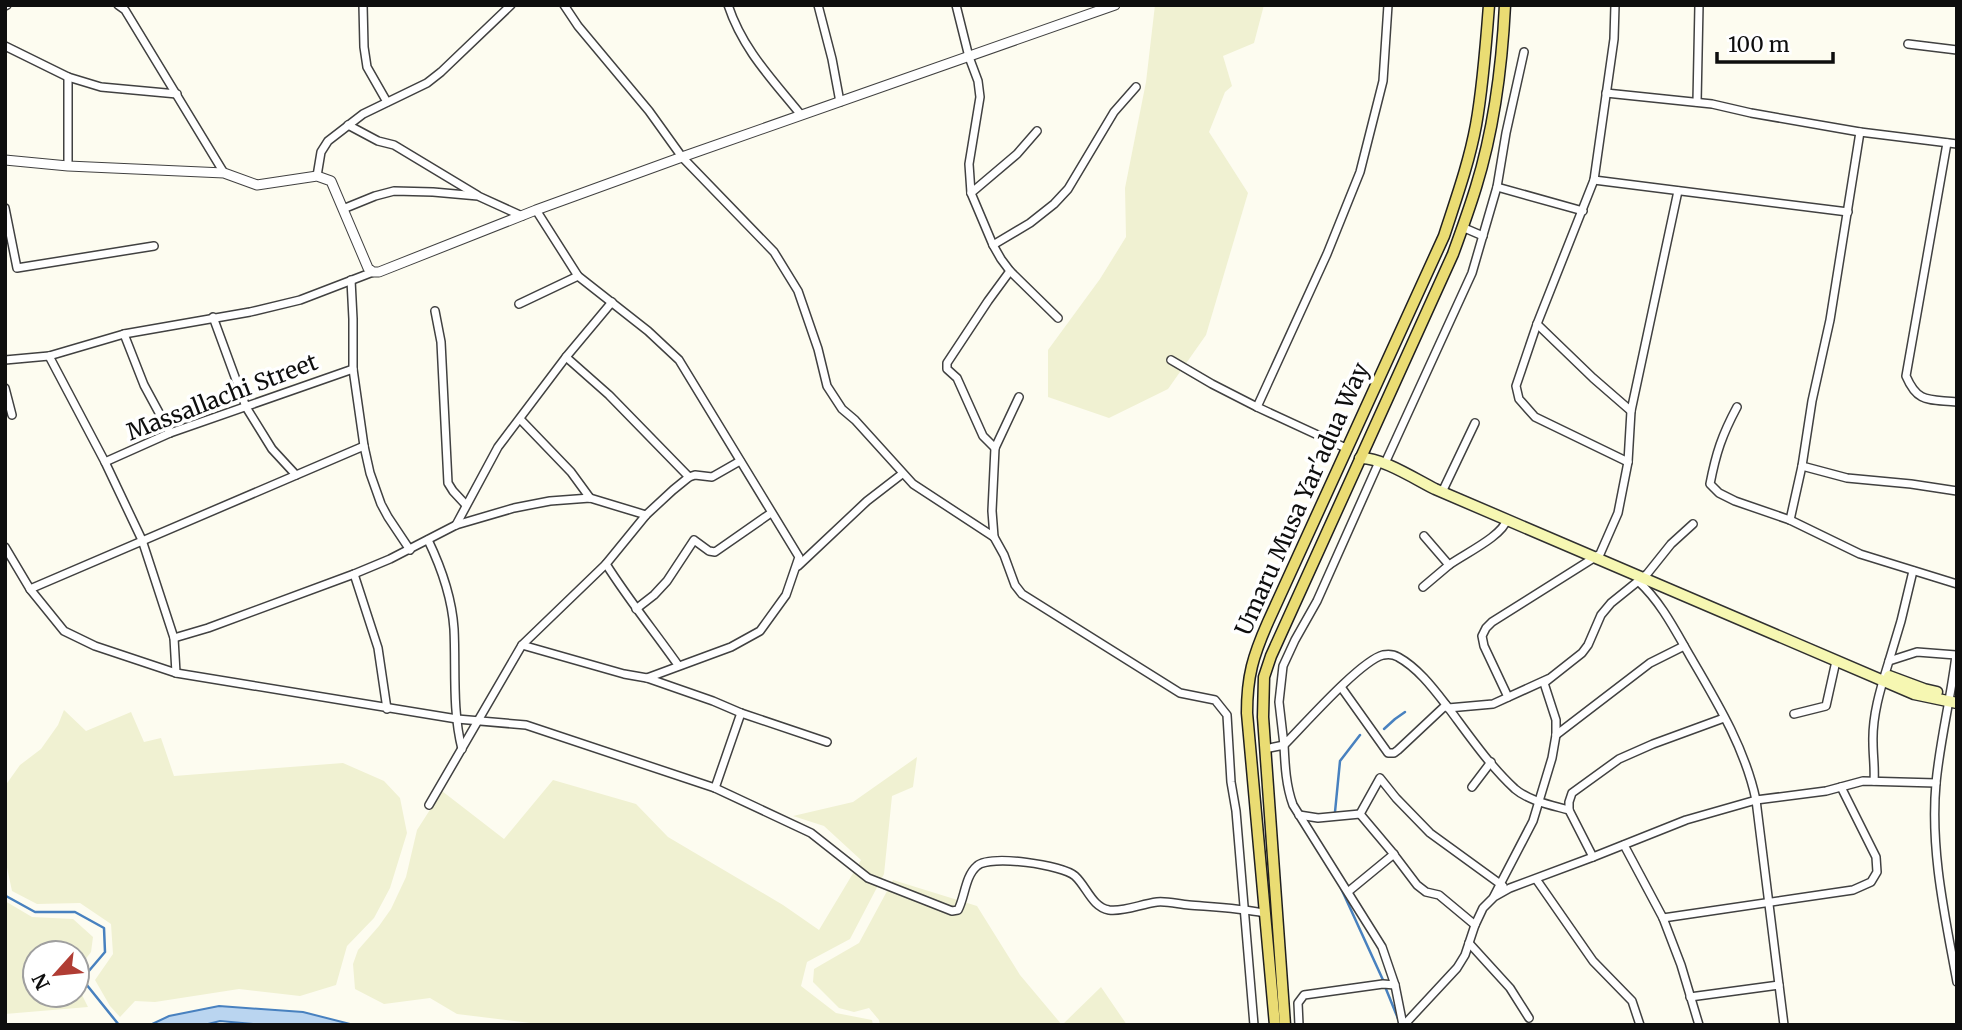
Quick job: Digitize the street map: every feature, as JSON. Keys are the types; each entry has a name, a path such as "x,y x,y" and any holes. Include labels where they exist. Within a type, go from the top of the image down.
{"main road":[{"name":"Umaru Musa Yar'adua Way","path":"1275,1025 1247,713 1250,669 1255,651 1444,236 1476,126 1489,5"},
{"name":"Umaru Musa Yar'adua Way","path":"1285,1025 1263,717 1264,677 1271,656 1453,254 1477,186 1495,101 1505,5"},
{"path":"1365,447 1382,461 1435,489 1597,556"},
{"path":"1360,458 1382,461 1836,661 1953,699"},
{"path":"1642,577 1884,678"}],"street":[{"path":"118,5 125,10 224,173"},
{"path":"363,5 367,67 387,102"},
{"path":"317,176 321,152 328,141 363,114 427,83 442,72 511,5"},
{"path":"564,5 578,26 649,111 682,157 774,252 798,290 827,386 842,409 917,487 995,537"},
{"path":"728,5 746,47 800,116"},
{"path":"818,5 840,102"},
{"path":"5,360 49,356 124,334 250,312 300,300 682,157 1115,5"},
{"path":"1256,407 1327,254 1360,172 1382,81 1388,5"},
{"path":"1615,5 1614,39 1594,180 1537,324 1516,386 1519,399 1535,417 1628,462"},
{"path":"1697,102 1699,5"},
{"path":"955,6 978,81 980,97 969,164 971,193 993,245 1010,271 1058,318"},
{"path":"1908,44 1957,50"},
{"path":"5,46 68,77 101,87 177,94"},
{"path":"1403,1025 1395,985 1382,947 1349,891 1298,815 1289,793 1279,702 1283,666 1472,273 1497,187 1524,52"},
{"path":"68,77 68,166"},
{"path":"993,245 1030,223 1068,190 1114,112 1136,87"},
{"path":"1606,93 1697,102 1860,132 1957,144"},
{"path":"348,125 378,141 394,145 478,196 522,216"},
{"path":"971,193 1017,154 1037,131"},
{"path":"1790,520 1830,320 1860,132"},
{"path":"1947,143 1906,376 1912,390 1920,397 1957,402"},
{"path":"5,160 68,166 224,173 257,185 317,176 331,181 368,268 373,272"},
{"path":"1594,180 1848,212"},
{"path":"1497,187 1583,211"},
{"path":"343,209 394,191 478,196"},
{"path":"1508,697 1484,646 1483,632 1492,622 1597,556 1618,513 1628,462 1631,411 1678,191"},
{"path":"5,208 17,268 154,246"},
{"path":"536,210 586,285 648,331 679,360 799,557 786,595 760,631 731,647 647,678"},
{"path":"1462,227 1483,236"},
{"path":"995,448 984,436 957,378 947,369 947,363 1010,271"},
{"path":"519,304 578,276"},
{"path":"351,280 353,369 364,446 370,473 382,504 410,550"},
{"path":"456,525 498,447 566,357 612,302"},
{"path":"435,311 441,342 448,483 466,505"},
{"path":"213,317 246,407 272,449 296,475"},
{"path":"1537,324 1631,411"},
{"path":"124,334 144,385 170,433"},
{"path":"49,356 106,462 142,540 174,638 176,673"},
{"path":"566,357 609,395 689,477"},
{"path":"1171,360 1256,407 1348,449"},
{"name":"Massallachi Street","path":"106,462 170,433 353,369"},
{"path":"5,388 12,415"},
{"path":"1019,397 995,448 992,510 995,537 1015,584 1025,596 1180,693 1215,700 1227,715 1254,1025"},
{"path":"1737,407 1716,451 1710,484 1719,493 1790,520 1860,554 1957,584"},
{"path":"520,419 571,472 590,498"},
{"path":"1444,488 1475,423"},
{"path":"30,589 364,446"},
{"path":"429,805 522,645 606,564 646,515 689,477 712,477 740,461"},
{"path":"1802,466 1847,478 1957,491"},
{"path":"797,566 867,501 902,474"},
{"path":"174,638 354,575 410,550 456,525 538,503 590,498 646,515"},
{"path":"636,609 667,581 694,540 709,551 715,552 771,513"},
{"path":"1423,587 1449,565 1498,532 1506,525 1507,519"},
{"path":"1494,897 1525,840 1552,758 1556,720 1544,683 1582,653 1601,615 1611,603 1642,577 1693,524"},
{"path":"1424,536 1449,565"},
{"path":"428,540 445,583 454,625 457,719 461,749"},
{"path":"5,547 30,589 65,631 95,646 176,673 387,709 477,722 526,725 715,788 811,833 868,878 952,911 958,910 961,905 976,866 995,860 1066,870 1076,877 1101,908 1112,911 1158,902 1264,913"},
{"path":"606,564 678,665"},
{"path":"1874,781 1873,743 1884,678 1913,570"},
{"path":"354,575 378,648 387,709"},
{"path":"1642,577 1685,646 1739,746 1752,780 1784,1025"},
{"path":"522,645 647,678 827,742"},
{"path":"1556,735 1650,663 1685,646"},
{"path":"1889,661 1917,652 1957,655 1953,699 1936,783 1934,840 1957,982"},
{"path":"1265,749 1284,745 1341,687 1378,657 1387,654 1396,656 1418,673 1516,790 1539,802 1569,810"},
{"path":"1794,713 1826,706 1836,661"},
{"path":"1341,687 1388,752 1394,753 1447,706 1483,706 1549,678"},
{"path":"715,788 741,713"},
{"path":"1593,857 1569,810 1572,793 1619,759 1724,718"},
{"path":"1472,787 1491,762"},
{"path":"1360,814 1380,778 1395,798 1430,833 1500,885 1510,888"},
{"path":"1403,1025 1457,968 1465,955 1483,908 1494,897 1510,888 1686,820 1756,800 1826,791 1863,781 1936,783"},
{"path":"1663,918 1853,890 1871,882 1877,872 1875,857 1841,787"},
{"path":"1298,815 1318,818 1360,814"},
{"path":"1360,814 1417,885 1426,892 1439,895 1475,925"},
{"path":"1624,845 1663,918 1699,1025"},
{"path":"1349,891 1394,854"},
{"path":"1536,879 1593,961 1632,1001 1640,1025"},
{"path":"1469,943 1510,988 1530,1018"},
{"path":"1298,1025 1298,1003 1304,995 1383,984 1395,985"},
{"path":"1690,997 1779,985"}],"green space":[{"path":"1155,5 1264,5 1254,43 1223,56 1232,86 1225,92 1209,132 1248,193 1206,335 1168,389 1109,418 1048,397 1048,350 1100,279 1126,237 1125,188 1146,82"},
{"path":"64,710 86,731 131,712 144,742 161,738 174,776 343,763 384,781 400,798 407,833 390,888 374,918 347,946 336,985 300,996 239,989 155,1002 135,1001 120,1017 110,1006 95,980 113,954 111,924 80,903 37,904 12,891 5,858 5,786 20,765 41,749 58,725"},
{"path":"917,757 913,787 892,796 884,874 850,939 807,962 801,986 836,1013 872,1020 873,1025 547,1025 457,1014 430,998 384,1004 355,989 353,964 358,950 391,909 406,877 417,830 442,791 504,839 553,780 636,804 668,837 783,905 819,930 861,860 824,826 793,816 853,802"},
{"path":"893,880 977,906 1020,975 1062,1025 880,1025 869,1008 854,1012 839,1008 813,982 814,969 859,943"},
{"path":"5,901 32,917 73,919 93,937 91,952 91,939 21,939 21,1009 64,1009 5,1014"},
{"path":"1101,987 1127,1025 1062,1025"}],"water":[{"path":"219,1006 303,1012 354,1025 264,1025 220,1021 204,1025 150,1025 169,1016"}],"waterway":[{"path":"1384,729 1405,712"},
{"path":"1335,812 1340,761 1360,735"},
{"path":"1340,886 1383,980"},
{"path":"5,890 6,896 35,912 75,912 104,928 105,952 82,979 119,1025"},
{"path":"1386,989 1399,1021"}]}
